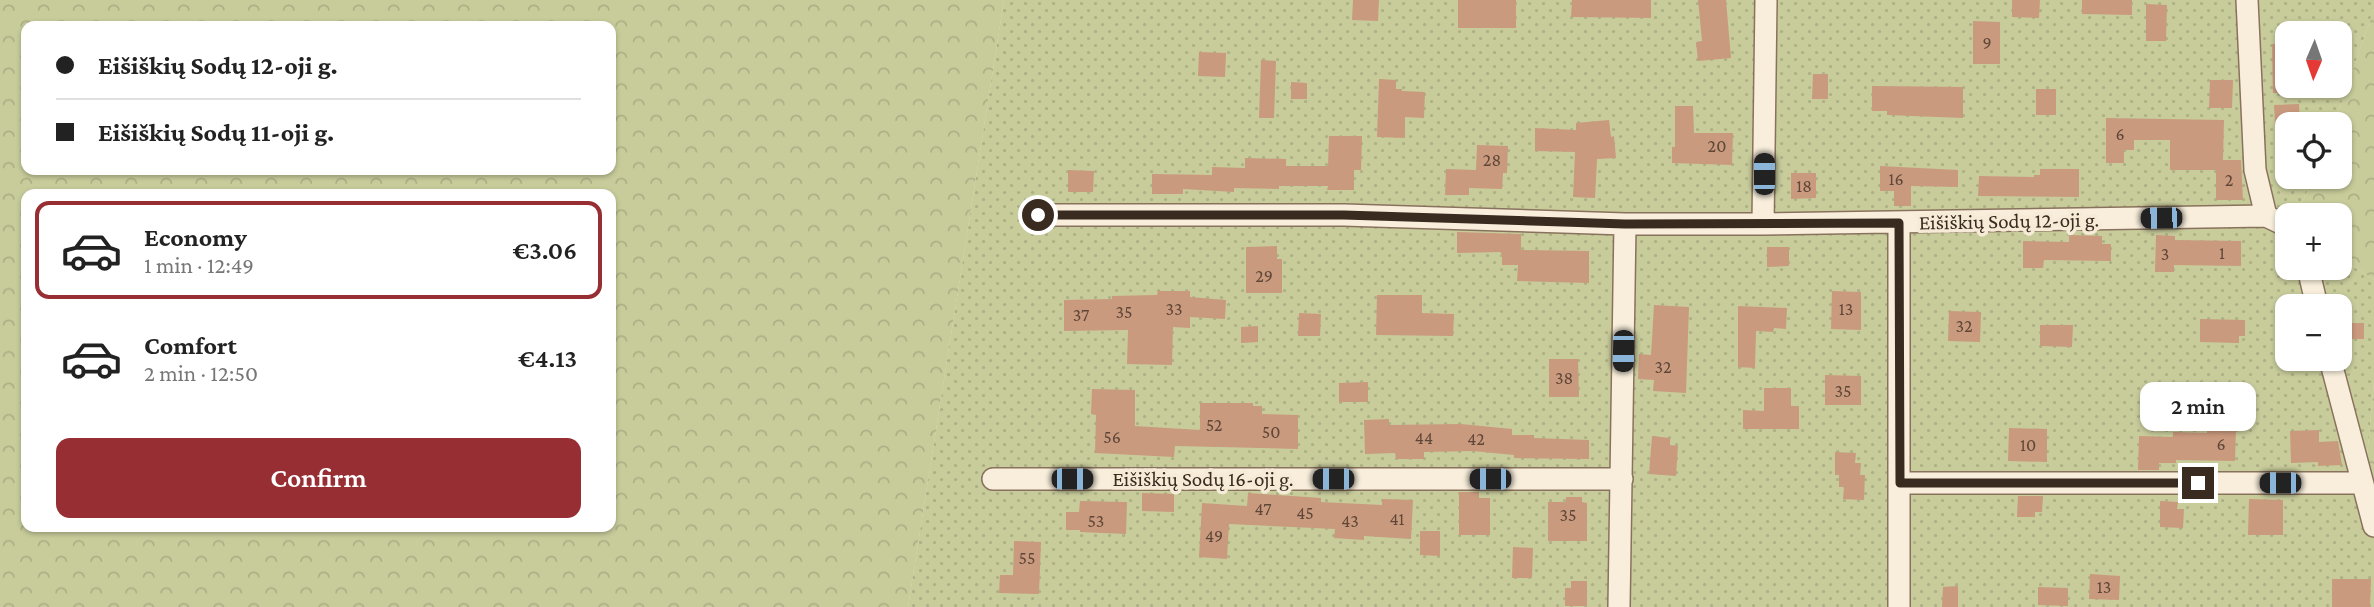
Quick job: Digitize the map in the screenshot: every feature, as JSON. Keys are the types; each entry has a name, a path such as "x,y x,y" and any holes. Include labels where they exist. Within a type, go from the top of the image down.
{"street":[{"path":"1763,224 1766,0"},
{"path":"2247,0 2255,170 2266,216 2275,220"},
{"name":"Eišiškių Sodų 12-oji g.","path":"1038,215 1344,215 1625,224 1899,223 2266,216"},
{"path":"1899,223 1899,607"},
{"path":"1619,607 1625,224"},
{"path":"2333,371 2374,526"},
{"name":"Eišiškių Sodų 16-oji g.","path":"993,479 1622,479"},
{"path":"1900,483 2361,483"}],"green space":[{"path":"0,0 1004,0 908,607 0,607"},
{"path":"1004,0 2374,0 2374,9 2352,72 2352,21 2275,21 2275,98 2343,98 2338,112 2275,112 2275,189 2308,189 2302,203 2275,203 2275,280 2352,280 2352,265 2374,280 2374,382 2365,479 2374,510 2374,607 908,607"},
{"path":"2374,9 2374,280 2352,265 2352,203 2302,203 2308,189 2352,189 2352,112 2338,112 2343,98 2352,98 2352,72"},
{"path":"2374,382 2374,510 2365,479"}],"building":[{"path":"1353,0 1379,0 1378,21 1352,20"},
{"path":"1458,0 1516,0 1516,28 1458,28"},
{"path":"1572,0 1651,0 1651,18 1571,17"},
{"path":"1698,0 1726,0 1731,58 1698,61 1696,42 1702,41"},
{"path":"2012,0 2040,0 2039,18 2012,17"},
{"path":"2082,0 2132,0 2132,15 2082,14"},
{"path":"2146,4 2167,5 2166,41 2146,41"},
{"path":"1973,21 2000,22 2000,64 1973,64"},
{"path":"2272,44 2275,44 2275,93"},
{"path":"1199,52 1226,53 1225,77 1198,76"},
{"path":"1261,60 1276,61 1274,118 1259,118"},
{"path":"1813,74 1828,74 1828,99 1812,99"},
{"path":"1379,79 1396,80 1396,89 1402,91 1425,92 1424,118 1405,117 1405,138 1377,137"},
{"path":"2210,80 2233,80 2232,108 2209,108"},
{"path":"1291,82 1307,83 1307,99 1291,99"},
{"path":"1872,86 1963,87 1963,118 1887,115 1887,111 1872,111"},
{"path":"2036,89 2056,89 2056,115 2036,115"},
{"path":"2299,104 2299,112 2275,112 2275,124 2274,105"},
{"path":"1675,106 1693,106 1694,133 1733,133 1732,165 1672,163 1672,147 1675,147"},
{"path":"2106,118 2224,120 2223,160 2241,160 2243,200 2216,200 2216,170 2170,170 2170,140 2134,140 2134,150 2124,150 2124,163 2106,163"},
{"path":"1609,120 1616,158 1597,159 1595,198 1573,197 1575,152 1535,151 1535,128 1576,130 1576,123"},
{"path":"1329,136 1362,136 1361,170 1354,170 1354,190 1327,190 1328,186 1279,186 1279,189 1234,188 1234,192 1183,189 1183,194 1152,194 1152,174 1212,175 1212,167 1245,168 1245,158 1286,159 1286,166 1328,166"},
{"path":"1477,145 1508,146 1507,173 1503,173 1502,189 1469,188 1469,195 1445,195 1446,169 1476,170"},
{"path":"1880,166 1958,170 1958,187 1911,186 1911,206 1894,206 1894,191 1880,191"},
{"path":"2040,169 2079,169 2079,197 1978,196 1979,176 2034,177 2040,175"},
{"path":"1068,170 1094,171 1093,192 1068,192"},
{"path":"1791,173 1816,173 1816,198 1791,199"},
{"path":"1457,232 1521,234 1521,250 1589,251 1589,283 1517,281 1518,265 1502,265 1500,252 1457,253"},
{"path":"2069,235 2102,236 2102,244 2111,244 2111,261 2044,260 2043,268 2023,268 2023,241 2069,242"},
{"path":"2156,235 2175,236 2175,240 2241,241 2241,266 2174,265 2174,272 2155,272"},
{"path":"1277,246 1277,259 1282,259 1282,293 1246,293 1246,247"},
{"path":"1767,247 1789,247 1789,266 1767,267"},
{"path":"1158,291 1190,291 1190,297 1226,300 1225,319 1190,317 1190,328 1173,327 1172,365 1127,364 1128,330 1064,331 1064,300 1157,295"},
{"path":"1832,291 1861,292 1861,330 1831,329"},
{"path":"1377,295 1422,295 1422,313 1454,314 1453,336 1376,335"},
{"path":"1654,305 1689,307 1686,393 1653,391 1654,380 1638,379 1639,354 1651,355"},
{"path":"1738,306 1787,308 1786,329 1774,328 1773,332 1756,331 1755,368 1738,367"},
{"path":"1949,311 1981,312 1980,342 1948,341"},
{"path":"1299,313 1321,314 1320,336 1298,336"},
{"path":"2200,319 2245,320 2245,336 2239,336 2239,343 2200,342"},
{"path":"2352,323 2364,323 2364,339 2352,339"},
{"path":"2040,325 2073,325 2072,347 2040,346"},
{"path":"1258,326 1258,342 1241,343 1241,327"},
{"path":"1549,359 1578,359 1579,397 1549,397"},
{"path":"1825,375 1861,376 1861,405 1825,405"},
{"path":"1368,382 1368,402 1339,402 1339,383"},
{"path":"1764,388 1791,388 1791,406 1799,406 1799,429 1743,429 1743,410 1764,411"},
{"path":"1092,389 1135,390 1135,426 1200,430 1200,403 1253,403 1253,406 1262,406 1262,414 1298,415 1298,449 1175,446 1174,457 1095,453 1096,415 1091,414"},
{"path":"1389,419 1389,425 1461,424 1512,429 1512,435 1534,435 1534,438 1589,440 1589,459 1514,458 1514,455 1473,451 1424,452 1424,459 1396,459 1395,453 1365,454 1364,420"},
{"path":"2207,427 2236,428 2235,461 2176,460 2176,463 2159,463 2159,470 2138,470 2139,436 2173,437 2173,432 2207,433"},
{"path":"2009,428 2047,429 2047,462 2008,461"},
{"path":"2319,430 2319,442 2338,441 2342,465 2291,463 2290,431"},
{"path":"1652,436 1670,438 1670,445 1678,446 1676,476 1649,474"},
{"path":"1835,452 1856,453 1855,463 1861,463 1860,475 1865,475 1864,500 1843,499 1844,487 1839,487 1839,475 1835,475"},
{"path":"1459,492 1479,492 1479,498 1490,498 1490,535 1459,535"},
{"path":"1142,493 1174,494 1174,512 1142,511"},
{"path":"1248,493 1321,498 1321,502 1382,505 1382,499 1413,500 1411,539 1364,536 1364,540 1334,538 1335,529 1229,524 1227,559 1199,557 1202,503 1247,506"},
{"path":"2018,496 2043,496 2042,512 2035,512 2035,517 2017,517"},
{"path":"1566,497 1582,497 1582,502 1587,503 1587,541 1548,541 1548,502 1566,502"},
{"path":"2249,499 2283,500 2283,535 2248,535"},
{"path":"1080,501 1127,502 1126,534 1066,530 1066,512 1079,512"},
{"path":"2160,501 2178,502 2177,509 2184,509 2183,528 2160,527"},
{"path":"1420,531 1440,531 1440,556 1420,555"},
{"path":"1014,541 1041,542 1039,594 999,593 1000,575 1013,575"},
{"path":"1513,547 1533,548 1532,578 1512,578"},
{"path":"2090,574 2120,576 2119,600 2089,599"},
{"path":"2332,579 2371,579 2370,607 2332,607"},
{"path":"1571,581 1587,581 1587,606 1565,606 1565,588 1571,588"},
{"path":"1958,586 1958,607 1942,607 1943,587"},
{"path":"2038,587 2068,588 2068,606 2038,605"}],"route":[{"path":"1038,215 1344,215 1625,224 1899,223 1900,483 2198,483"}]}
